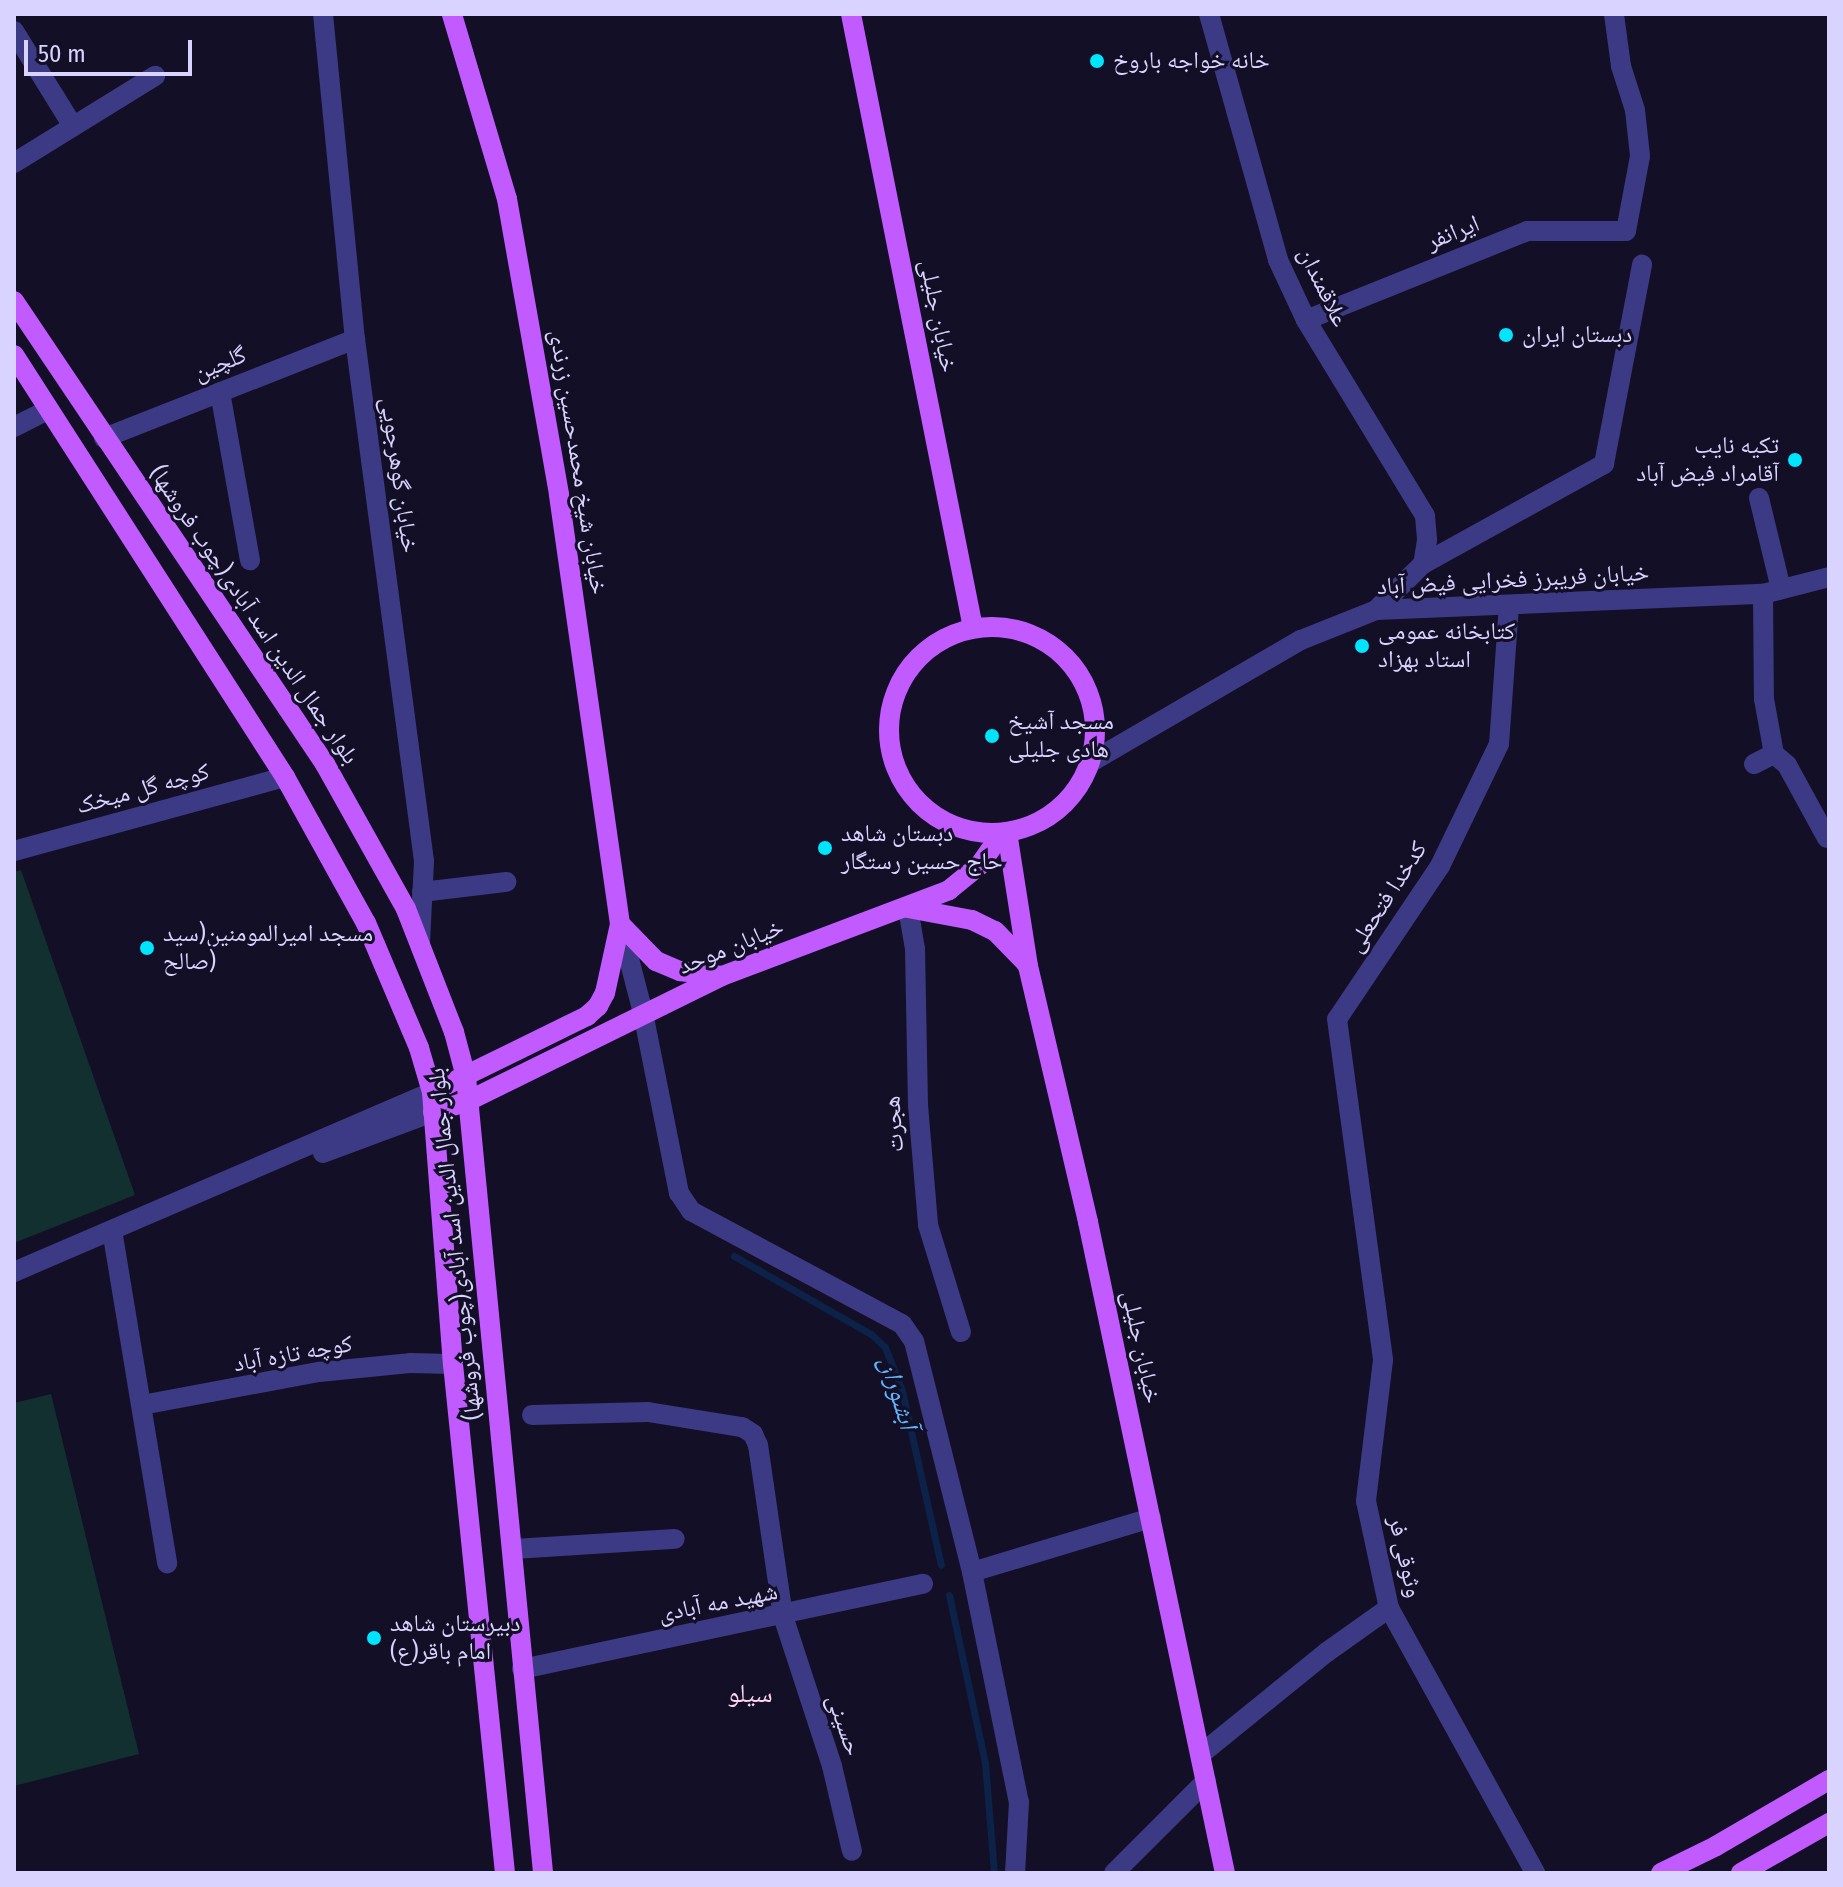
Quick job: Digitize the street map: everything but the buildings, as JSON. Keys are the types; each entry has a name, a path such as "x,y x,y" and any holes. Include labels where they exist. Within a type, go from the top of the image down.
{"main road":[{"name":"خیابان شیخ محمدحسین زرندی","path":"452,14 507,199 559,494 620,924"},
{"name":"خیابان جلیلی","path":"851,14 973,628"},
{"name":"بلوار جمال الدین اسد آبادی(چوب فروشها)","path":"14,301 325,764 406,909 466,1077 543,1873"},
{"name":"بلوار جمال الدین اسد آبادی(چوب فروشها)","path":"14,355 285,777 366,923 419,1048 433,1102 453,1364 505,1873"},
{"path":"1004,626 1033,634 1059,650 1080,673 1092,701 1096,732 1091,762 1078,789 1057,811 1031,826 1005,833 962,829 934,816 912,796 896,770 889,740 890,709 901,681 919,656 944,638 973,628 1004,626"},
{"name":"خیابان جلیلی","path":"1005,833 1028,966 1151,1518 1225,1873"},
{"name":"خیابان موحد","path":"433,1102 468,1101 722,976 908,908 967,879 1005,833"},
{"path":"908,908 972,920 1008,941 1028,966"},
{"path":"620,924 656,961 680,971 722,976"},
{"path":"433,1102 466,1077 587,1016 605,993 620,924"},
{"path":"1661,1873 1716,1846 1829,1780"},
{"path":"1741,1873 1829,1823"}],"street":[{"name":"خیابان گوهرجویی","path":"323,14 355,339 424,861 420,942"},
{"name":"علاقمندان","path":"1209,14 1278,260 1306,320 1425,516 1427,540 1423,564"},
{"name":"ایرانفر","path":"1306,320 1527,231 1626,231 1640,156 1635,110 1621,66 1614,14"},
{"path":"14,31 73,126"},
{"path":"14,163 155,76"},
{"path":"1376,610 1423,564 1604,464 1642,265"},
{"name":"گلچین","path":"104,438 355,339"},
{"path":"220,392 250,560"},
{"path":"14,427 49,409"},
{"path":"1759,498 1772,591 1764,699 1774,754 1787,765 1827,838"},
{"name":"خیابان فریبرز فخرایی فیض آباد","path":"1091,762 1301,640 1376,610 1772,591 1829,577"},
{"name":"کدخدا فتحعلی","path":"1364,1217 1337,1019 1440,866 1499,744 1509,605"},
{"path":"1754,764 1774,754"},
{"name":"کوچه گل میخک","path":"15,847 285,777"},
{"path":"422,892 506,882"},
{"name":"هجرت","path":"908,908 915,949 918,1105 928,1225 961,1332"},
{"path":"620,924 643,1013 679,1193 691,1211 902,1324 914,1341 972,1572 1019,1802 1015,1873"},
{"path":"14,1272 433,1102"},
{"name":"وثوقی فر","path":"1364,1217 1383,1360 1366,1501 1389,1608 1535,1873"},
{"path":"112,1230 167,1563"},
{"name":"کوچه تازه آباد","path":"142,1405 319,1372 410,1363 453,1364"},
{"name":"حسینی","path":"532,1415 648,1412 742,1427 753,1434 758,1445 783,1616 832,1766 852,1851"},
{"path":"972,1572 1151,1518"},
{"path":"514,1549 675,1539"},
{"name":"شهید مه آبادی","path":"522,1669 923,1584"},
{"path":"1201,1754 1327,1652 1389,1608"},
{"path":"1114,1873 1206,1781"}],"green space":[{"path":"21,870 135,1195 14,1243 14,872"},
{"path":"51,1394 139,1754 14,1786 14,1403"}],"waterway":[{"name":"آبشوران","path":"734,1256 871,1334 885,1347 902,1391 941,1565"},
{"name":"آبشوران","path":"949,1595 985,1763 994,1873"}],"place":[{"name":"خانه خواجه باروخ","path":"1097,61"},
{"name":"دبستان ایران","path":"1506,335"},
{"name":"تکیه نایب آقامراد فیض آباد","path":"1795,460"},
{"name":"کتابخانه عمومی استاد بهزاد","path":"1362,646"},
{"name":"مسجد آشیخ هادی جلیلی","path":"992,736"},
{"name":"دبستان شاهد حاج حسین رستگار","path":"825,848"},
{"name":"مسجد امیرالمومنین(سید صالح)","path":"147,948"},
{"name":"دبیرستان شاهد امام باقر(ع)","path":"374,1638"}],"district":[{"name":"سیلو","path":"750,1694"}]}
